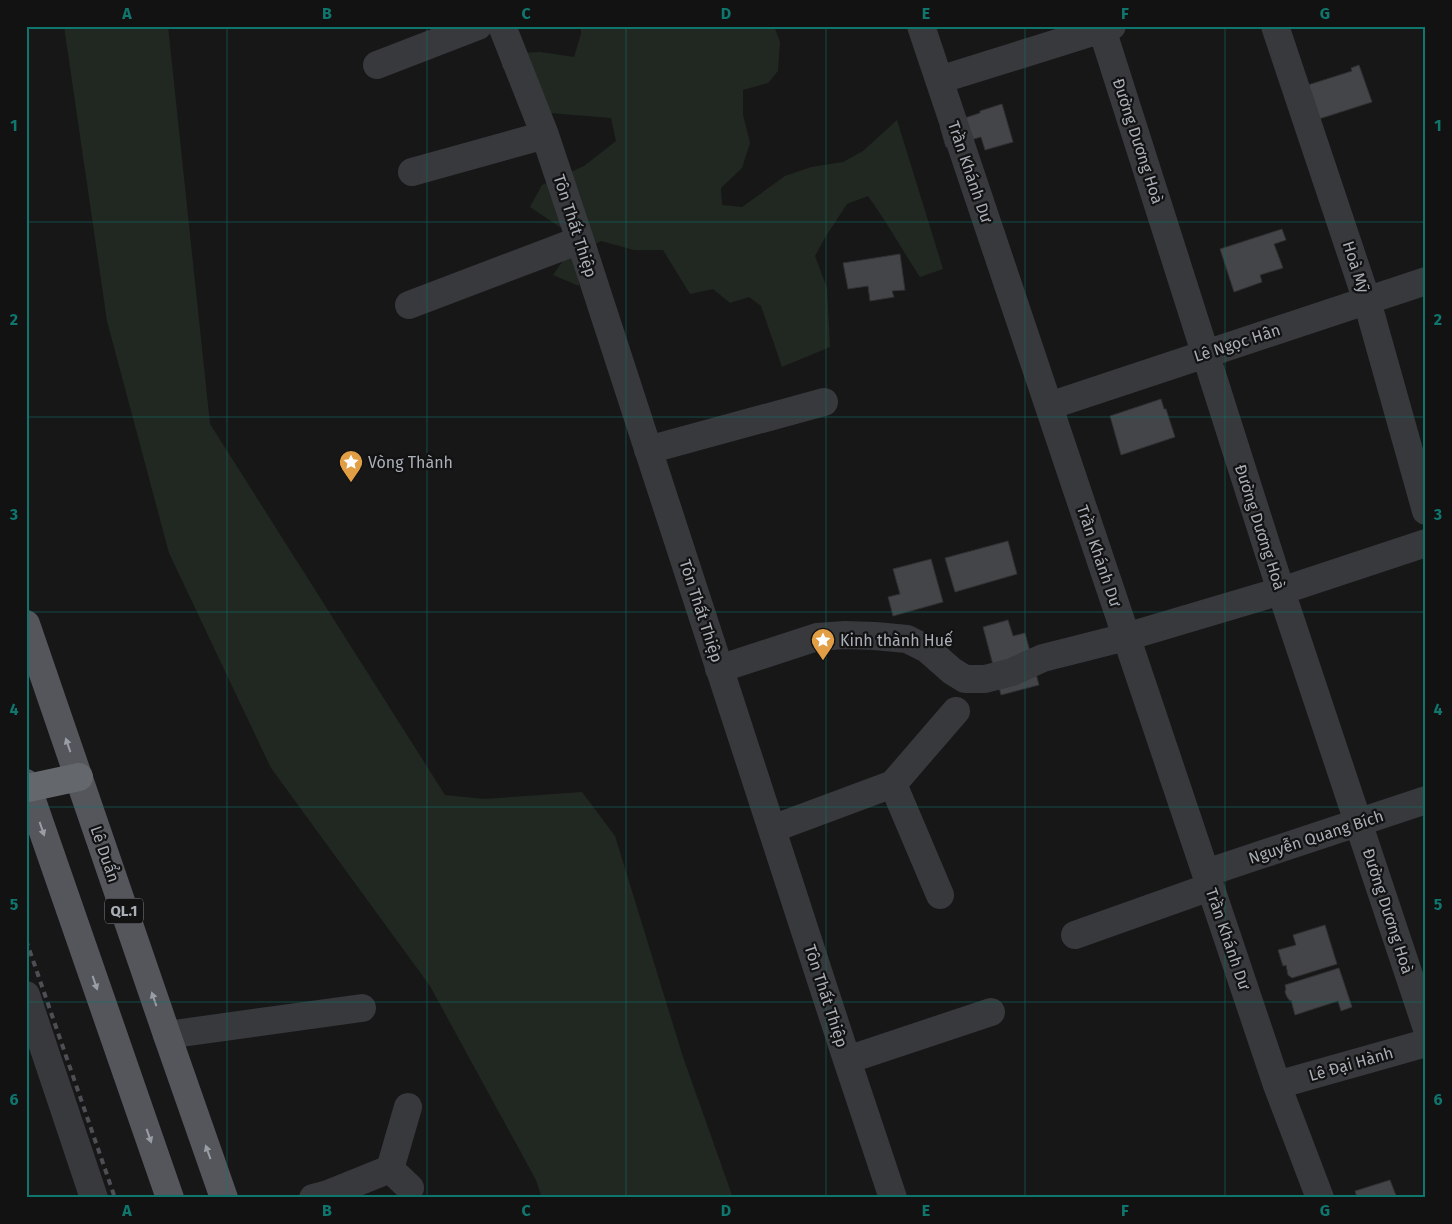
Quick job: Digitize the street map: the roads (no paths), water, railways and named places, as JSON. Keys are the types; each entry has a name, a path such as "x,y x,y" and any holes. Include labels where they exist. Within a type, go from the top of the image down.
{"highway":[{"path":"27,786 79,777"}],"main road":[{"name":"Lê Duẩn","path":"26,624 166,1035 224,1198"},
{"path":"27,786 170,1198"}],"street":[{"path":"377,65 478,26"},
{"name":"Tôn Thất Thiệp","path":"502,26 545,135 893,1198"},
{"name":"Trần Khánh Dư","path":"921,26 1277,1085 1320,1198"},
{"name":"Hoà Mỹ","path":"1276,26 1367,301 1426,510"},
{"path":"939,80 1105,27"},
{"name":"Đường Dương Hoà","path":"1105,27 1281,591 1426,1026"},
{"path":"412,172 545,135"},
{"path":"409,304 580,240"},
{"name":"Lê Ngọc Hân","path":"1049,406 1426,281"},
{"path":"648,450 824,402"},
{"path":"720,669 817,637 845,635 875,636 907,639 927,649 952,671 965,679 985,679 1012,672 1042,658 1126,637 1281,591 1426,543"},
{"path":"772,829 893,784 956,711"},
{"path":"893,784 940,895"},
{"name":"Nguyễn Quang Bích","path":"1075,935 1208,880 1358,822 1426,800"},
{"path":"26,995 34,1045 94,1198"},
{"path":"166,1035 362,1008"},
{"path":"847,1060 991,1012"},
{"name":"Lê Đại Hành","path":"1277,1085 1426,1043"},
{"path":"390,1169 408,1107"},
{"path":"390,1169 410,1188"},
{"path":"325,1196 390,1169"}],"railway":[{"path":"26,940 115,1198"}],"place":[{"name":"Vòng Thành","path":"351,483"},
{"name":"Kinh thành Huế","path":"823,661"}]}
